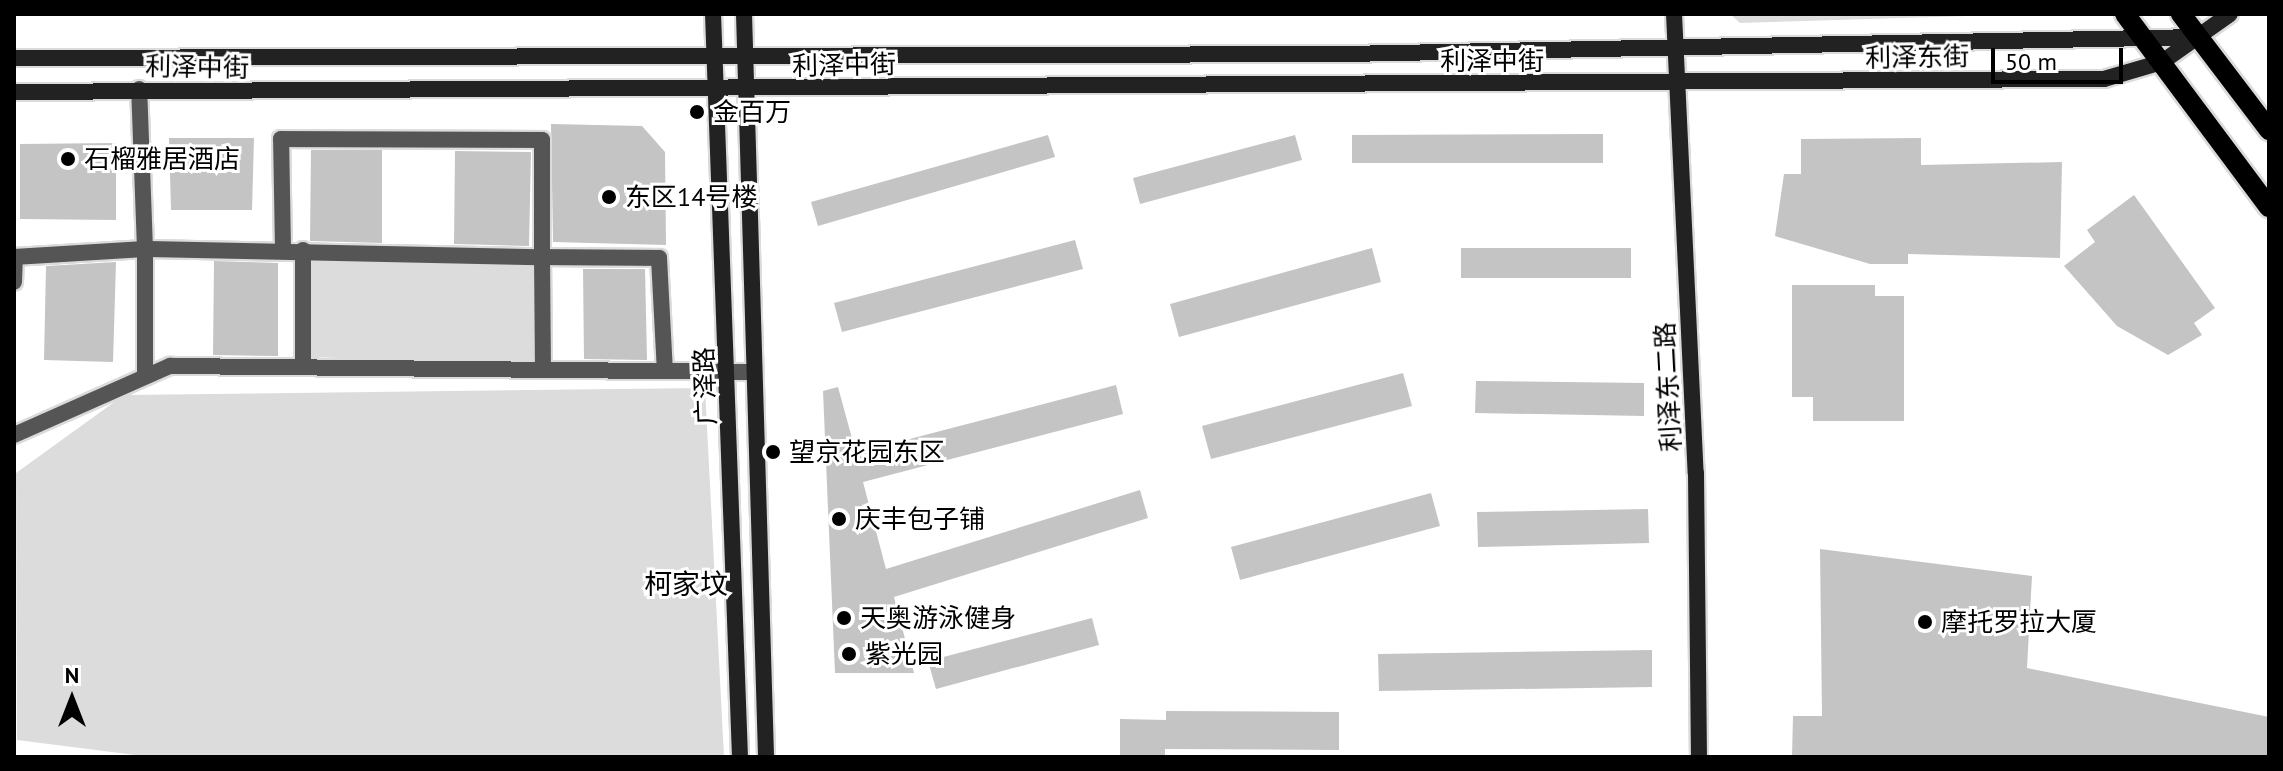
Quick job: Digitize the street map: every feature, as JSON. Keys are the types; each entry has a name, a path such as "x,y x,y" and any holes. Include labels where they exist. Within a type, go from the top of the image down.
{"main road":[{"path":"2125,14 2269,207"},
{"path":"2181,14 2269,130"}],"street":[{"name":"广泽路","path":"713,14 729,372 740,757"},
{"name":"广泽路","path":"744,14 766,757"},
{"name":"利泽东二路","path":"1674,14 1696,473 1699,757"},
{"name":"利泽东街","path":"1675,83 2104,79 2162,62 2230,14"},
{"name":"利泽东街","path":"1675,45 2198,37"},
{"name":"利泽中街","path":"14,58 715,52 1345,54 1675,45"},
{"name":"利泽中街","path":"14,92 139,89 716,91 1675,83"},
{"path":"139,89 145,249 145,373"},
{"path":"283,249 281,139 542,140 543,368"},
{"path":"14,282 14,257 145,249 283,249 659,258 665,371"},
{"path":"303,250 303,363"},
{"path":"14,435 145,373 303,363 753,372"}],"shaded area":[{"path":"1730,14 2037,14 1740,23"},
{"path":"305,259 539,259 540,364 305,357"},
{"path":"705,388 724,757 151,757 17,740 16,473 124,395"}],"building":[{"name":"东区14号楼","path":"551,124 642,126 665,152 666,245 553,242"},
{"path":"1603,134 1603,163 1352,163 1352,135"},
{"path":"1048,135 1055,157 818,226 811,202"},
{"path":"1295,135 1302,160 1140,204 1133,178"},
{"path":"169,138 254,138 252,210 171,210"},
{"path":"1921,138 1921,165 2062,162 2060,258 1908,254 1908,264 1870,264 1775,236 1784,174 1801,174 1801,139"},
{"path":"116,143 116,220 20,219 20,144"},
{"path":"311,150 382,150 382,243 310,241"},
{"path":"455,151 531,152 529,246 454,244"},
{"path":"2134,195 2215,308 2194,323 2202,335 2168,355 2117,326 2064,266 2095,242 2087,230"},
{"path":"1075,240 1083,269 842,332 834,303"},
{"path":"1372,248 1381,282 1179,337 1170,304"},
{"path":"1461,248 1631,248 1631,278 1461,278"},
{"path":"214,261 278,263 278,356 213,355"},
{"path":"116,262 113,362 44,360 46,266"},
{"path":"583,269 645,269 647,360 584,359"},
{"path":"1792,285 1875,285 1875,296 1904,296 1904,421 1813,421 1813,397 1792,397"},
{"path":"1403,373 1412,406 1211,459 1202,426"},
{"path":"1476,381 1644,383 1644,416 1475,413"},
{"path":"1116,385 1123,414 863,482 886,569 1140,490 1148,518 894,597 914,673 835,673 823,391 838,387 856,453"},
{"path":"1431,493 1440,526 1240,580 1231,547"},
{"path":"1648,509 1649,543 1478,547 1477,512"},
{"name":"摩托罗拉大厦","path":"1820,549 2032,576 2027,668 2269,717 2269,757 1792,757 1793,716 1822,716"},
{"path":"1092,618 1099,645 936,689 928,661"},
{"path":"1652,650 1652,687 1379,691 1378,654"},
{"path":"1166,711 1339,712 1339,750 1165,749 1165,757 1120,757 1120,719 1166,720"}],"place":[{"name":"金百万","path":"697,112"},
{"name":"石榴雅居酒店","path":"68,159"},
{"name":"东区14号楼","path":"609,197"},
{"name":"望京花园东区","path":"773,452"},
{"name":"庆丰包子铺","path":"839,519"},
{"name":"天奥游泳健身","path":"844,618"},
{"name":"摩托罗拉大厦","path":"1925,622"},
{"name":"紫光园","path":"849,654"}],"district":[{"name":"柯家坟","path":"686,584"}]}
